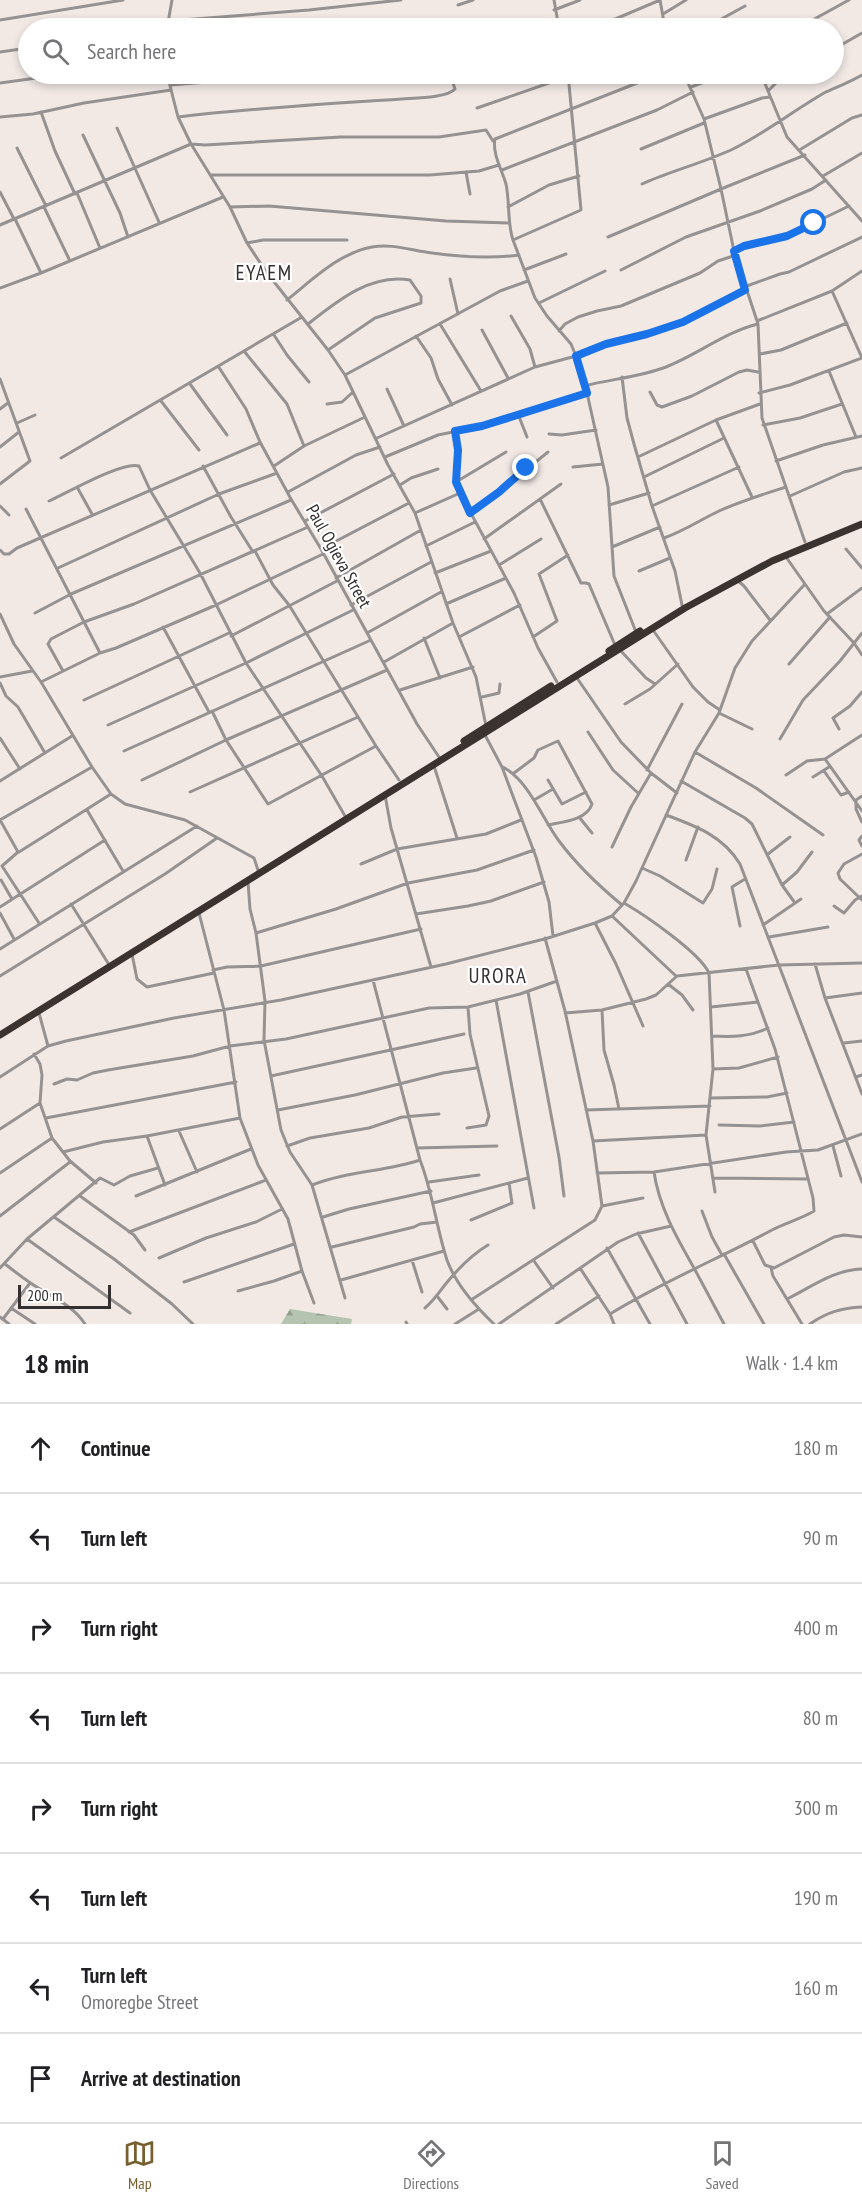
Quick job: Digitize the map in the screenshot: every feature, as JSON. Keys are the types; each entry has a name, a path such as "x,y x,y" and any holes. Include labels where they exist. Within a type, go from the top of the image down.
{"highway":[{"path":"0,1030 345,816 399,780 576,676 636,633 682,604 770,557 862,520"},
{"path":"0,1035 434,766 557,682 736,580 785,555 862,525"}],"street":[{"path":"0,20 123,0"},
{"path":"169,18 172,0"},
{"path":"207,18 400,0"},
{"path":"458,5 473,0"},
{"path":"554,0 556,18"},
{"path":"554,10 580,0"},
{"path":"618,18 660,0 664,18"},
{"path":"663,14 686,0"},
{"path":"816,18 849,0"},
{"path":"723,18 745,6"},
{"path":"844,43 862,33"},
{"path":"0,52 18,49"},
{"path":"844,84 862,75"},
{"path":"0,83 18,81"},
{"path":"169,84 178,117 191,144 230,207 247,243 287,300 308,324 345,375 415,513 441,592 482,697 485,731 502,767 534,850 544,882 553,936"},
{"path":"0,117 170,88 209,84"},
{"path":"178,117 292,105 423,98 454,92 453,84"},
{"path":"477,108 544,84"},
{"path":"513,240 582,210 570,84"},
{"path":"494,141 500,135 635,84"},
{"path":"689,84 704,121 735,253 757,323 760,354 759,393 764,425 805,542"},
{"path":"690,87 698,84"},
{"path":"765,84 787,137 862,221"},
{"path":"768,91 775,84"},
{"path":"642,184 676,172 762,134 825,93 844,84"},
{"path":"502,170 657,110 693,92"},
{"path":"641,148 762,98 770,97"},
{"path":"40,112 55,151 100,248"},
{"path":"801,150 852,118 862,115"},
{"path":"117,128 160,223"},
{"path":"0,225 191,144 341,137 439,137 486,130 494,141 502,170 513,240 528,281 538,303 572,346 576,356 603,464 609,505 614,576 636,633"},
{"path":"83,135 128,237"},
{"path":"17,148 70,261"},
{"path":"621,270 686,237 728,223 812,189 824,178 862,153"},
{"path":"608,237 805,155"},
{"path":"209,175 416,175 479,171 499,165"},
{"path":"466,172 470,194"},
{"path":"508,207 549,185 579,176"},
{"path":"0,192 41,273"},
{"path":"0,288 223,197"},
{"path":"230,207 269,206 446,221 509,223"},
{"path":"559,331 565,324 578,317 621,306 700,273 744,246 787,236 849,206"},
{"path":"376,438 535,367 683,322 745,289 789,272 862,237"},
{"path":"247,243 263,240 346,240"},
{"path":"287,300 327,268 373,247 413,249 429,253 479,258 519,255"},
{"path":"524,270 566,254"},
{"path":"538,303 605,271"},
{"path":"584,386 664,368 740,329 832,291 862,272"},
{"path":"308,324 356,291 389,279 410,280 421,296 421,303 375,318 328,350"},
{"path":"450,279 458,314"},
{"path":"345,375 500,291 528,281"},
{"path":"759,393 790,385 862,358 832,291"},
{"path":"511,316 530,350 535,367"},
{"path":"61,458 302,317"},
{"path":"760,354 781,350 847,322"},
{"path":"440,324 481,391"},
{"path":"482,330 508,378"},
{"path":"274,335 309,382"},
{"path":"416,336 431,358 438,379 452,405"},
{"path":"244,351 287,404 304,447"},
{"name":"Paul Ogieva Street","path":"218,366 246,410 287,492 417,724 439,757"},
{"path":"650,392 657,405 662,407 692,396 739,372 747,370 758,372"},
{"path":"829,371 842,405 862,443"},
{"path":"622,377 627,418 682,604"},
{"path":"0,380 30,460 0,484"},
{"path":"190,384 227,435"},
{"path":"387,389 404,426"},
{"path":"327,404 342,402 353,392"},
{"path":"385,457 438,435 482,426 587,393"},
{"path":"161,400 200,450"},
{"path":"0,409 8,402"},
{"path":"638,458 716,420 760,404"},
{"path":"764,425 800,418 842,405"},
{"path":"518,414 526,437"},
{"path":"17,423 35,415"},
{"path":"274,466 304,447 365,417"},
{"path":"716,420 752,497"},
{"path":"549,434 562,435 596,430"},
{"path":"455,431 458,450 456,482 460,494 520,605 533,637 557,682"},
{"path":"0,447 19,432"},
{"path":"776,461 824,445 859,437"},
{"path":"644,477 724,438"},
{"path":"0,550 7,555 42,537 260,442"},
{"path":"287,492 356,455 380,447"},
{"path":"456,482 506,452"},
{"path":"470,513 548,452"},
{"path":"573,467 603,464"},
{"path":"49,501 104,474 135,465 141,470 150,490 200,573 246,663 322,776 345,816"},
{"path":"203,466 235,523 399,780"},
{"path":"652,506 738,467"},
{"path":"790,496 844,472 862,468"},
{"path":"400,485 411,478 438,469"},
{"path":"58,568 219,494 277,473"},
{"path":"305,521 394,474"},
{"path":"484,539 561,484"},
{"path":"77,487 93,515"},
{"path":"664,538 687,529 722,509 786,487"},
{"path":"609,505 649,493"},
{"path":"415,513 460,494"},
{"path":"35,614 71,594 291,499"},
{"path":"540,499 581,584 589,584 618,648 638,670 655,684"},
{"path":"321,549 409,503"},
{"path":"0,506 9,515"},
{"path":"26,508 100,653"},
{"path":"426,546 475,522"},
{"path":"612,548 660,526"},
{"path":"63,671 48,641 84,622 134,604 308,527"},
{"path":"84,700 178,656 230,635 337,579 421,530"},
{"path":"499,565 541,539"},
{"path":"846,549 862,568"},
{"path":"435,573 491,551"},
{"path":"41,682 100,653 216,605 323,554"},
{"path":"533,637 557,621 538,575 568,555"},
{"path":"785,555 829,616 862,655"},
{"path":"639,571 670,558"},
{"path":"351,605 431,562"},
{"path":"446,604 506,578"},
{"path":"736,580 744,586 770,621"},
{"path":"0,1077 48,1046 174,1018 224,1010 431,967 545,939 612,916 623,904 695,752 720,712 735,669 752,641 805,584"},
{"path":"789,664 829,616 862,588"},
{"path":"367,633 441,592"},
{"path":"459,637 520,605"},
{"path":"108,725 246,663 353,610"},
{"path":"0,614 5,627 41,682 72,736 111,794 124,804 169,815 197,826 254,858 258,870"},
{"path":"384,662 453,623"},
{"path":"0,630 5,627"},
{"path":"163,627 226,740 268,804 376,746"},
{"path":"652,628 693,687 720,712 752,729"},
{"path":"780,739 804,700 862,633"},
{"path":"424,638 440,678"},
{"path":"124,751 371,640"},
{"path":"625,704 644,694 678,664"},
{"path":"400,690 472,667"},
{"path":"142,780 387,669"},
{"path":"0,677 32,671"},
{"path":"576,676 621,742 649,772 677,793"},
{"path":"0,683 6,696 18,707 45,753"},
{"path":"482,697 499,693 500,684"},
{"path":"839,729 833,718 850,706 862,692"},
{"path":"612,847 682,704"},
{"path":"190,792 359,717"},
{"path":"588,732 614,770 638,793"},
{"path":"786,775 807,761 825,759 862,735"},
{"path":"0,781 72,736"},
{"path":"0,739 20,769"},
{"path":"514,773 534,758 538,750 558,741 592,806 588,813 579,817 548,825"},
{"path":"695,752 756,788 823,835"},
{"path":"825,759 856,800 862,822"},
{"path":"434,766 457,838"},
{"path":"18,852 0,820 92,767"},
{"path":"502,767 514,773 534,800 560,843 586,872 623,904 668,932 704,965 709,974 713,1069 706,1135 716,1192"},
{"path":"813,777 829,767"},
{"path":"824,771 841,795 849,792"},
{"path":"828,778 834,773"},
{"path":"832,783 838,778"},
{"path":"548,780 562,804 586,792"},
{"path":"681,781 745,818 757,833 782,885 795,903"},
{"path":"534,800 553,789"},
{"path":"39,923 1,867 18,852 111,794"},
{"path":"385,795 397,849 431,967"},
{"path":"856,800 862,796"},
{"path":"87,810 123,871"},
{"path":"666,815 711,833 730,850 740,864 862,1182"},
{"path":"579,817 592,833"},
{"path":"362,864 397,849 486,834 521,820"},
{"path":"0,949 197,826"},
{"path":"686,860 698,827"},
{"path":"768,854 790,837"},
{"path":"862,837 859,840 862,846"},
{"path":"0,976 179,865 217,838"},
{"path":"0,907 105,840"},
{"path":"256,933 336,909 408,883 477,870 534,850"},
{"path":"782,885 797,872 812,852"},
{"path":"834,906 844,913 861,898 840,879 838,873 844,864 862,854"},
{"path":"642,868 660,876 703,903 712,889 717,869"},
{"path":"740,926 732,887 745,879"},
{"path":"1,880 12,899"},
{"path":"248,882 250,909 256,933 265,1001 264,1040 281,1130 287,1146 312,1185 332,1247 345,1298"},
{"path":"416,914 491,901 544,882"},
{"path":"763,925 801,899"},
{"path":"71,904 108,963"},
{"path":"0,912 14,939"},
{"path":"199,913 224,1010 240,1118 250,1149 291,1227 302,1271 314,1303"},
{"path":"612,916 677,976"},
{"path":"596,923 644,1026"},
{"path":"769,937 828,927"},
{"path":"132,954 137,979 147,987 227,967 261,966 421,929"},
{"path":"471,1300 595,1220 602,1206 593,1141 565,1013 545,939"},
{"path":"565,1013 602,1010 633,1003 656,995 677,976 779,966 862,963"},
{"path":"815,964 825,998 862,1094"},
{"path":"610,1314 664,1283 814,1211 777,1057 746,969"},
{"path":"373,980 420,1160 429,1182 444,1251 454,1274 471,1300 494,1324"},
{"path":"54,1084 67,1079 77,1080 93,1073 193,1056 264,1040 286,1039 429,1008 468,1007 528,992 557,981"},
{"path":"669,984 693,1010"},
{"path":"528,992 559,1157 564,1196"},
{"path":"825,998 862,993"},
{"path":"496,1000 534,1208"},
{"path":"711,1007 758,1002"},
{"path":"467,1128 486,1125 489,1121 476,1068 468,1007"},
{"path":"602,1010 604,1050 615,1085 619,1109"},
{"path":"39,1011 48,1046"},
{"path":"712,1036 743,1036 768,1028"},
{"path":"271,1076 464,1034"},
{"path":"844,1043 862,1041"},
{"path":"34,1054 40,1064 42,1075 40,1103 52,1138 70,1161 96,1183"},
{"path":"713,1069 746,1067 777,1057"},
{"path":"278,1110 476,1068"},
{"path":"856,1077 862,1075"},
{"path":"46,1118 236,1082"},
{"path":"711,1098 767,1097 787,1093"},
{"path":"0,1130 40,1103"},
{"path":"586,1110 710,1106"},
{"path":"287,1146 310,1138 369,1128 409,1115 439,1114"},
{"path":"63,1152 103,1142 180,1131 240,1118"},
{"path":"0,1120 5,1126"},
{"path":"719,1125 760,1126 794,1122"},
{"path":"180,1131 196,1172"},
{"path":"597,1173 654,1172 818,1150 862,1134"},
{"path":"593,1141 706,1135"},
{"path":"147,1136 165,1185"},
{"path":"0,1173 52,1138"},
{"path":"417,1148 497,1146"},
{"path":"833,1146 841,1176"},
{"path":"136,1196 250,1149"},
{"path":"312,1185 347,1174 389,1169 420,1160"},
{"path":"0,1216 70,1161"},
{"path":"0,1268 27,1239 102,1178 114,1185 130,1176 158,1168"},
{"path":"654,1172 656,1189 671,1226 724,1324"},
{"path":"429,1182 479,1175"},
{"path":"433,1203 528,1178"},
{"path":"714,1178 807,1179"},
{"path":"129,1232 266,1180"},
{"path":"471,1220 512,1203 508,1182"},
{"path":"323,1217 431,1191"},
{"path":"80,1196 129,1232 146,1250"},
{"path":"602,1206 643,1198"},
{"path":"159,1258 206,1238 256,1222 282,1209"},
{"path":"702,1211 709,1231 764,1324"},
{"path":"54,1217 114,1259 194,1324"},
{"path":"332,1247 373,1239 420,1224 437,1222"},
{"path":"499,1324 608,1248 638,1233 671,1226"},
{"path":"638,1233 687,1324"},
{"path":"771,1268 834,1237 844,1235 862,1237"},
{"path":"27,1239 130,1313"},
{"path":"753,1241 765,1265 771,1268 773,1276 789,1298 802,1324"},
{"path":"184,1282 294,1244"},
{"path":"424,1308 476,1252 488,1245"},
{"path":"608,1248 650,1324"},
{"path":"340,1280 444,1251"},
{"path":"412,1260 422,1292"},
{"path":"534,1261 553,1288"},
{"path":"5,1264 67,1306 85,1324"},
{"path":"580,1268 614,1324"},
{"path":"789,1298 836,1275 853,1269 862,1269"},
{"path":"238,1291 302,1271"},
{"path":"9,1324 1,1318 30,1283"},
{"path":"437,1296 447,1309"},
{"path":"556,1324 599,1296"},
{"path":"810,1324 820,1316 836,1310 862,1307"},
{"path":"11,1308 35,1324"},
{"path":"455,1324 479,1309"}],"green space":[{"path":"290,1309 352,1319 351,1324 281,1324"}],"district":[{"name":"EYAEM","path":"264,272"},
{"name":"URORA","path":"498,975"}],"route":[{"path":"526,468 470,513 456,482 458,450 455,431 482,426 587,393 576,356 606,344 683,322 745,290 734,251 744,246 787,236 814,223"}]}
